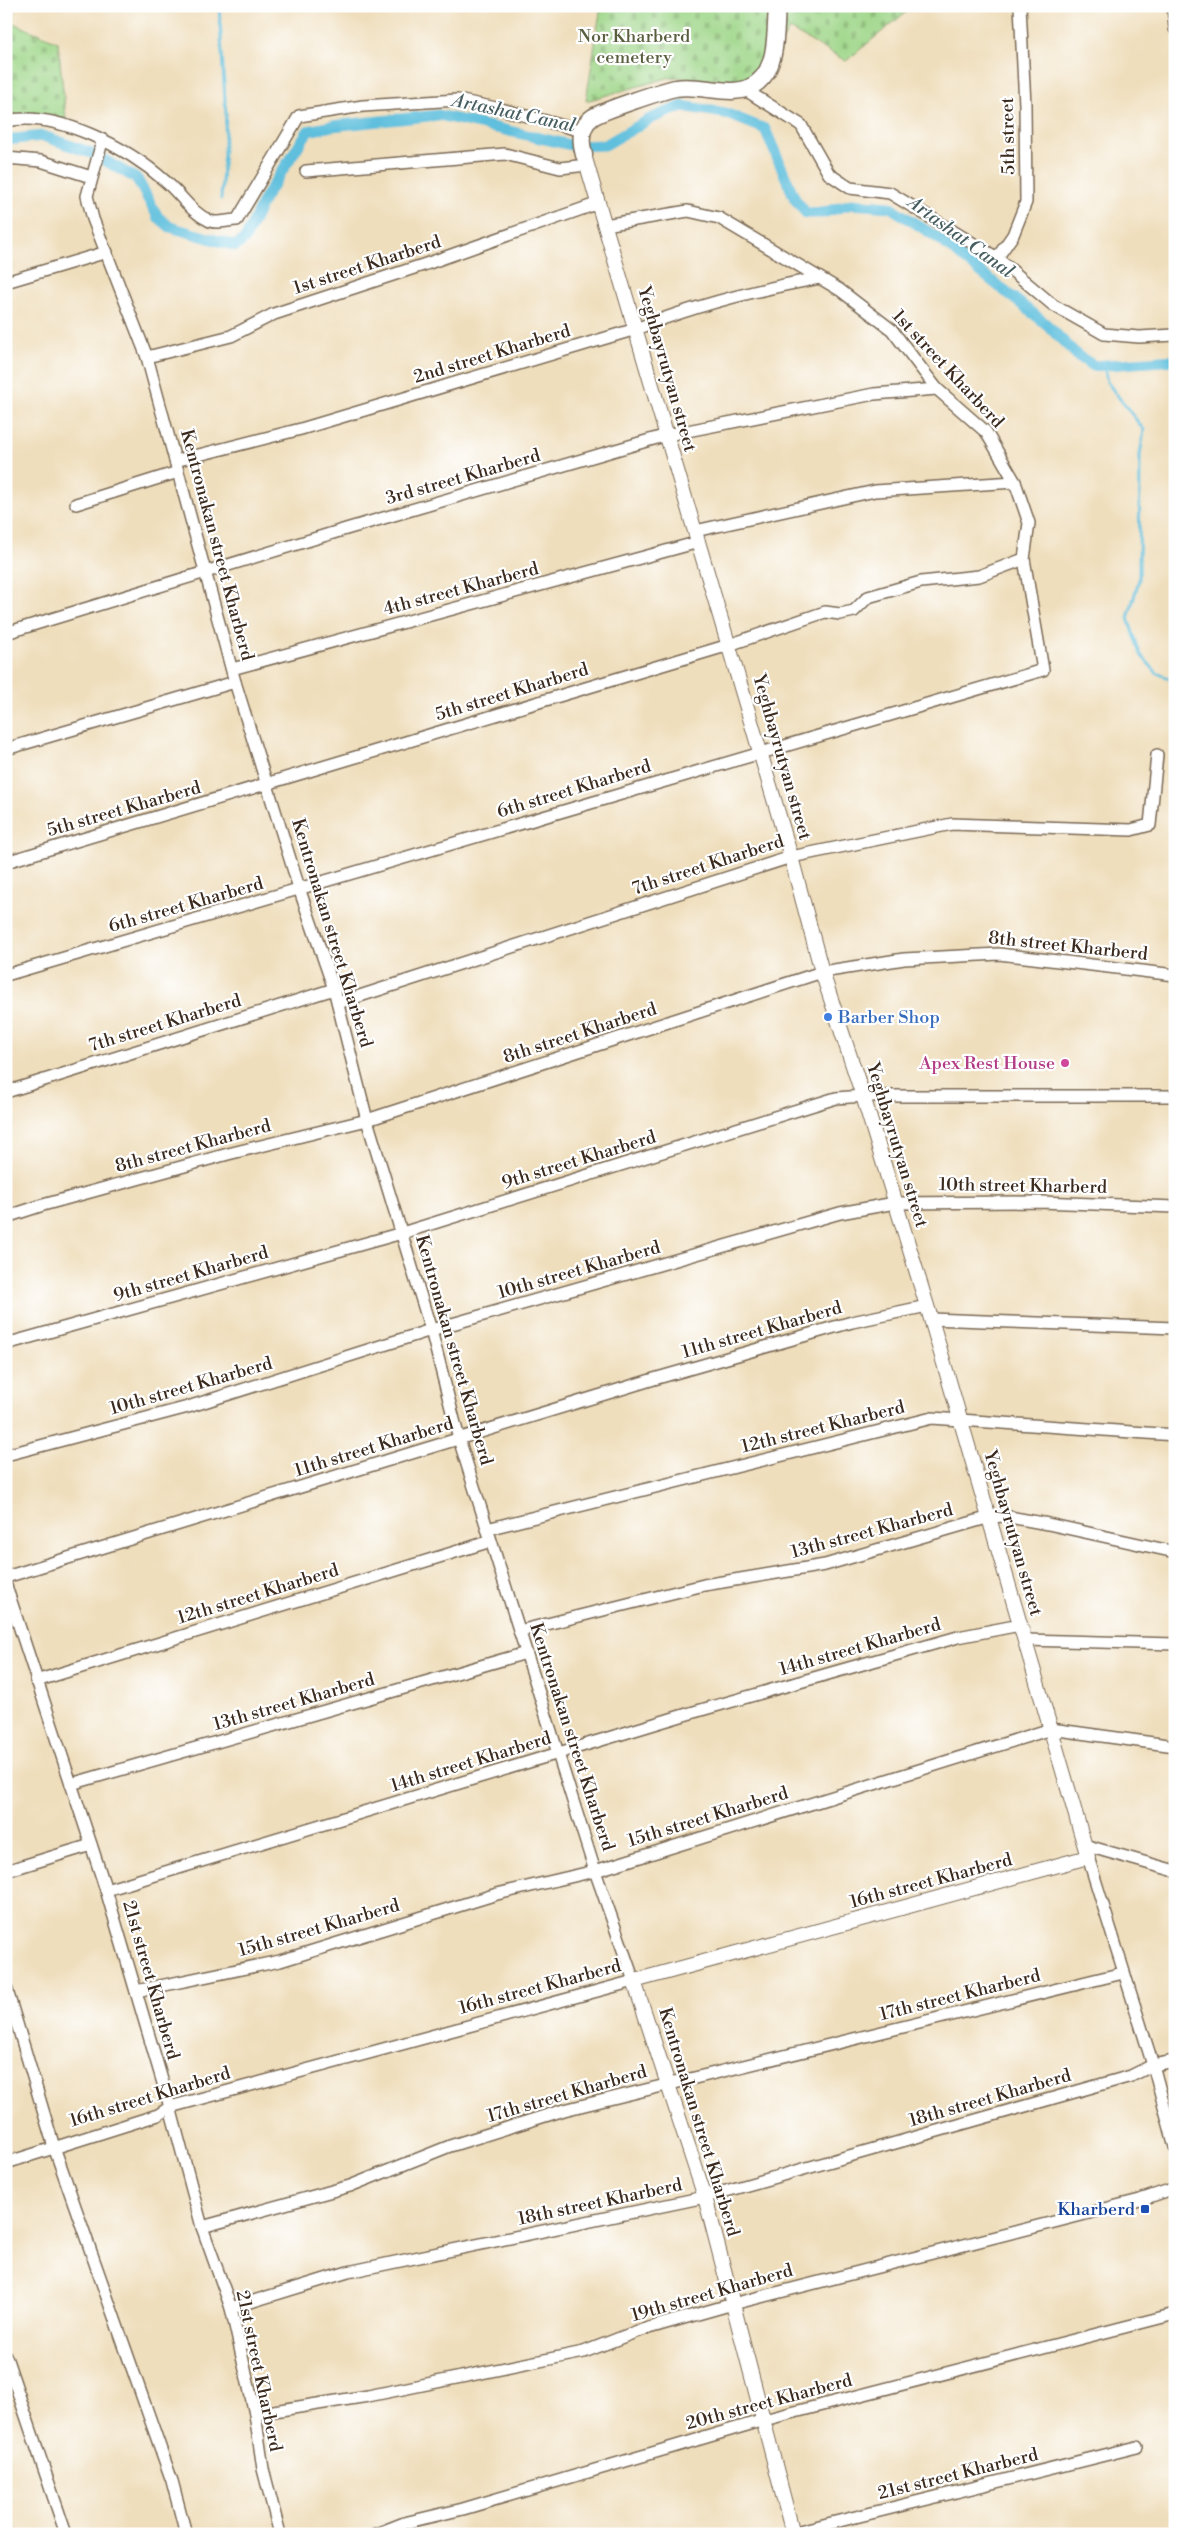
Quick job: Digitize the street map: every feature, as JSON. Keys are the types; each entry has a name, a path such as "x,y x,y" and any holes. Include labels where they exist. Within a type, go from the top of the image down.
{"main road":[{"path":"584,147 593,117 677,88 744,90 758,83 768,71 775,39 777,6"}],"street":[{"name":"5th street","path":"997,258 1013,234 1026,202 1025,105 1020,6"},
{"path":"1173,6 1175,29"},
{"path":"744,90 801,125 829,174 850,188 890,193 997,258 1053,305 1104,334 1139,337 1175,335"},
{"path":"6,121 23,117 67,125 130,153 166,182 194,212 212,222 237,220 299,116 363,106 457,100 501,109 584,147 560,168 505,154 306,172"},
{"name":"Kentronakan street Kharberd","path":"102,142 87,196 147,357 232,669 266,785 334,989 368,1120 490,1541 595,1871 669,2084 705,2197 764,2420 791,2533"},
{"name":"Yeghbayrutyan street","path":"584,147 598,203 791,856 822,972 863,1096 929,1313 1086,1851 1153,2065 1175,2147"},
{"path":"6,158 41,160 91,177"},
{"name":"1st street Kharberd","path":"147,357 230,336 274,314 426,264 598,203"},
{"name":"1st street Kharberd","path":"605,225 688,211 719,218 840,290 892,330 938,389 986,432 1015,482 1028,523 1024,559"},
{"path":"6,282 107,252"},
{"name":"2nd street Kharberd","path":"76,504 176,466 636,329 676,313 748,292 819,278"},
{"name":"3rd street Kharberd","path":"6,633 667,435 874,394 938,389"},
{"name":"4th street Kharberd","path":"232,669 697,537 875,491 1015,482"},
{"name":"5th street Kharberd","path":"6,862 729,645 826,612 840,614 854,611 868,597 921,582 979,576 1024,559"},
{"name":"6th street Kharberd","path":"6,975 300,891 760,751 1043,670 1024,559"},
{"path":"6,749 236,682"},
{"name":"7th street Kharberd","path":"338,1003 791,856 952,824 1131,830 1150,825 1157,755"},
{"name":"8th street Kharberd","path":"6,1217 228,1154 368,1120 822,972 904,959 999,954 1175,975"},
{"name":"7th street Kharberd","path":"6,1092 334,989"},
{"name":"9th street Kharberd","path":"6,1344 402,1233 836,1098 863,1096 1175,1096"},
{"name":"10th street Kharberd","path":"6,1455 188,1408 430,1330 840,1212 895,1203 1040,1202 1175,1207"},
{"name":"11th street Kharberd","path":"6,1577 654,1379 852,1322 929,1313 1175,1328"},
{"name":"12th street Kharberd","path":"486,1528 932,1418 1175,1436"},
{"name":"13th street Kharberd","path":"519,1631 704,1585 825,1565 990,1517 1004,1516 1048,1524 1175,1552"},
{"name":"12th street Kharberd","path":"36,1681 490,1541"},
{"name":"21st street Kharberd","path":"6,1586 106,1890 170,2107 202,2227 231,2308 255,2414 262,2469 280,2534"},
{"name":"14th street Kharberd","path":"106,1890 694,1712 958,1637 1020,1625"},
{"path":"1025,1640 1175,1644"},
{"name":"13th street Kharberd","path":"71,1784 526,1653"},
{"name":"15th street Kharberd","path":"136,1992 280,1962 497,1894 595,1871 1051,1729 1175,1746"},
{"path":"6,1871 91,1846"},
{"path":"1086,1851 1175,1872"},
{"name":"16th street Kharberd","path":"6,2163 158,2115 170,2107 634,1981 1086,1851"},
{"name":"17th street Kharberd","path":"202,2227 350,2186 450,2146 564,2110 1123,1973"},
{"path":"6,1987 54,2147 172,2481 186,2534"},
{"name":"18th street Kharberd","path":"231,2308 348,2272 705,2197 1131,2076 1153,2065 1175,2061"},
{"name":"19th street Kharberd","path":"255,2414 368,2396 584,2352 638,2331 733,2304 1131,2203 1175,2188"},
{"name":"20th street Kharberd","path":"376,2534 404,2523 463,2509 764,2420 1175,2314"},
{"path":"6,2357 66,2534"},
{"name":"21st street Kharberd","path":"791,2533 1138,2447"}],"green space":[{"name":"Nor Kharberd cemetery","path":"601,6 907,6 906,12 846,61 789,29 758,83 671,77 586,101"},
{"path":"6,20 58,42 66,119 6,121"}],"waterway":[{"path":"219,6 226,115 221,199"},
{"name":"Artashat Canal","path":"6,140 43,136 94,154 137,179 158,217 170,227 236,246 245,239 264,199 308,131 332,126 439,115 575,146 605,145 650,119 682,106 725,113 765,129 795,199 806,213 822,213 851,204 890,207 938,238 1045,323 1078,356 1094,366 1175,360"},
{"path":"1104,365 1107,382 1144,430 1140,455 1139,580 1128,618 1140,654 1157,673 1175,681"}],"place":[{"name":"Barber Shop","path":"828,1017"},
{"name":"Apex Rest House","path":"1065,1063"},
{"name":"Kharberd","path":"1145,2209"}]}
